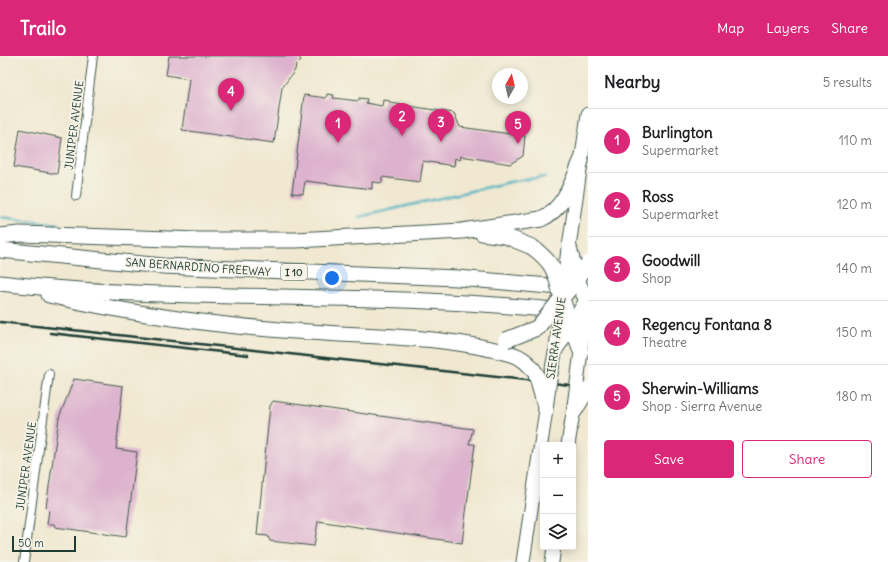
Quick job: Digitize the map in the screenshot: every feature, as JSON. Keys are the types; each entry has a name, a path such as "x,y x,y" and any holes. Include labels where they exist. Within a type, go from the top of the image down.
{"highway":[{"path":"0,236 20,234 248,241 462,231 541,218 552,214 567,193 581,161"},
{"path":"462,231 505,236 532,247 547,260 556,274 562,298 581,351"},
{"path":"569,247 586,298"},
{"name":"SAN BERNARDINO FREEWAY","path":"0,250 162,266 458,278 542,284 586,298"},
{"path":"556,348 586,298 588,263"},
{"path":"3,284 118,292 432,301 526,307 586,298"},
{"path":"3,284 73,300 185,319 318,333 365,334 463,344 517,356 529,364 536,374 546,410"},
{"path":"562,298 586,298"},
{"path":"463,344 506,340 537,328 562,298"},
{"path":"573,413 582,386"}],"main road":[{"name":"SIERRA AVENUE","path":"523,562 550,379 556,348 588,114"},
{"path":"582,386 581,351 586,298"},
{"path":"568,442 573,413"},
{"path":"552,562 554,550"}],"street":[{"name":"JUNIPER AVENUE","path":"76,196 93,56"},
{"name":"JUNIPER AVENUE","path":"24,562 49,374"}],"building":[{"path":"169,56 298,56 301,60 296,65 295,70 282,88 274,143 182,130 189,79 166,75"},
{"path":"327,94 334,95 333,98 359,101 359,98 367,99 366,103 382,106 383,100 390,101 390,103 454,113 460,127 525,136 523,156 510,164 461,156 460,160 455,158 454,166 423,161 420,182 382,177 382,183 372,182 372,189 305,181 303,194 292,193 304,95 326,98"},
{"path":"20,129 62,138 57,174 14,167"},
{"path":"74,379 123,386 116,449 137,452 126,537 55,527 54,524 47,524 49,510 46,507 59,418"},
{"path":"273,401 473,429 469,444 475,444 462,543 318,521 314,546 270,541 268,536 257,535 270,406"}],"waterway":[{"path":"359,217 514,181 545,177"},
{"path":"0,217 58,224"}],"railway":[{"path":"0,322 588,387"},
{"path":"50,333 248,355"}],"place":[{"name":"Regency Fontana 8","path":"231,111"},
{"name":"Ross","path":"402,136"},
{"name":"Goodwill","path":"441,142"},
{"name":"Burlington","path":"338,143"},
{"name":"Sherwin-Williams","path":"518,144"}]}
